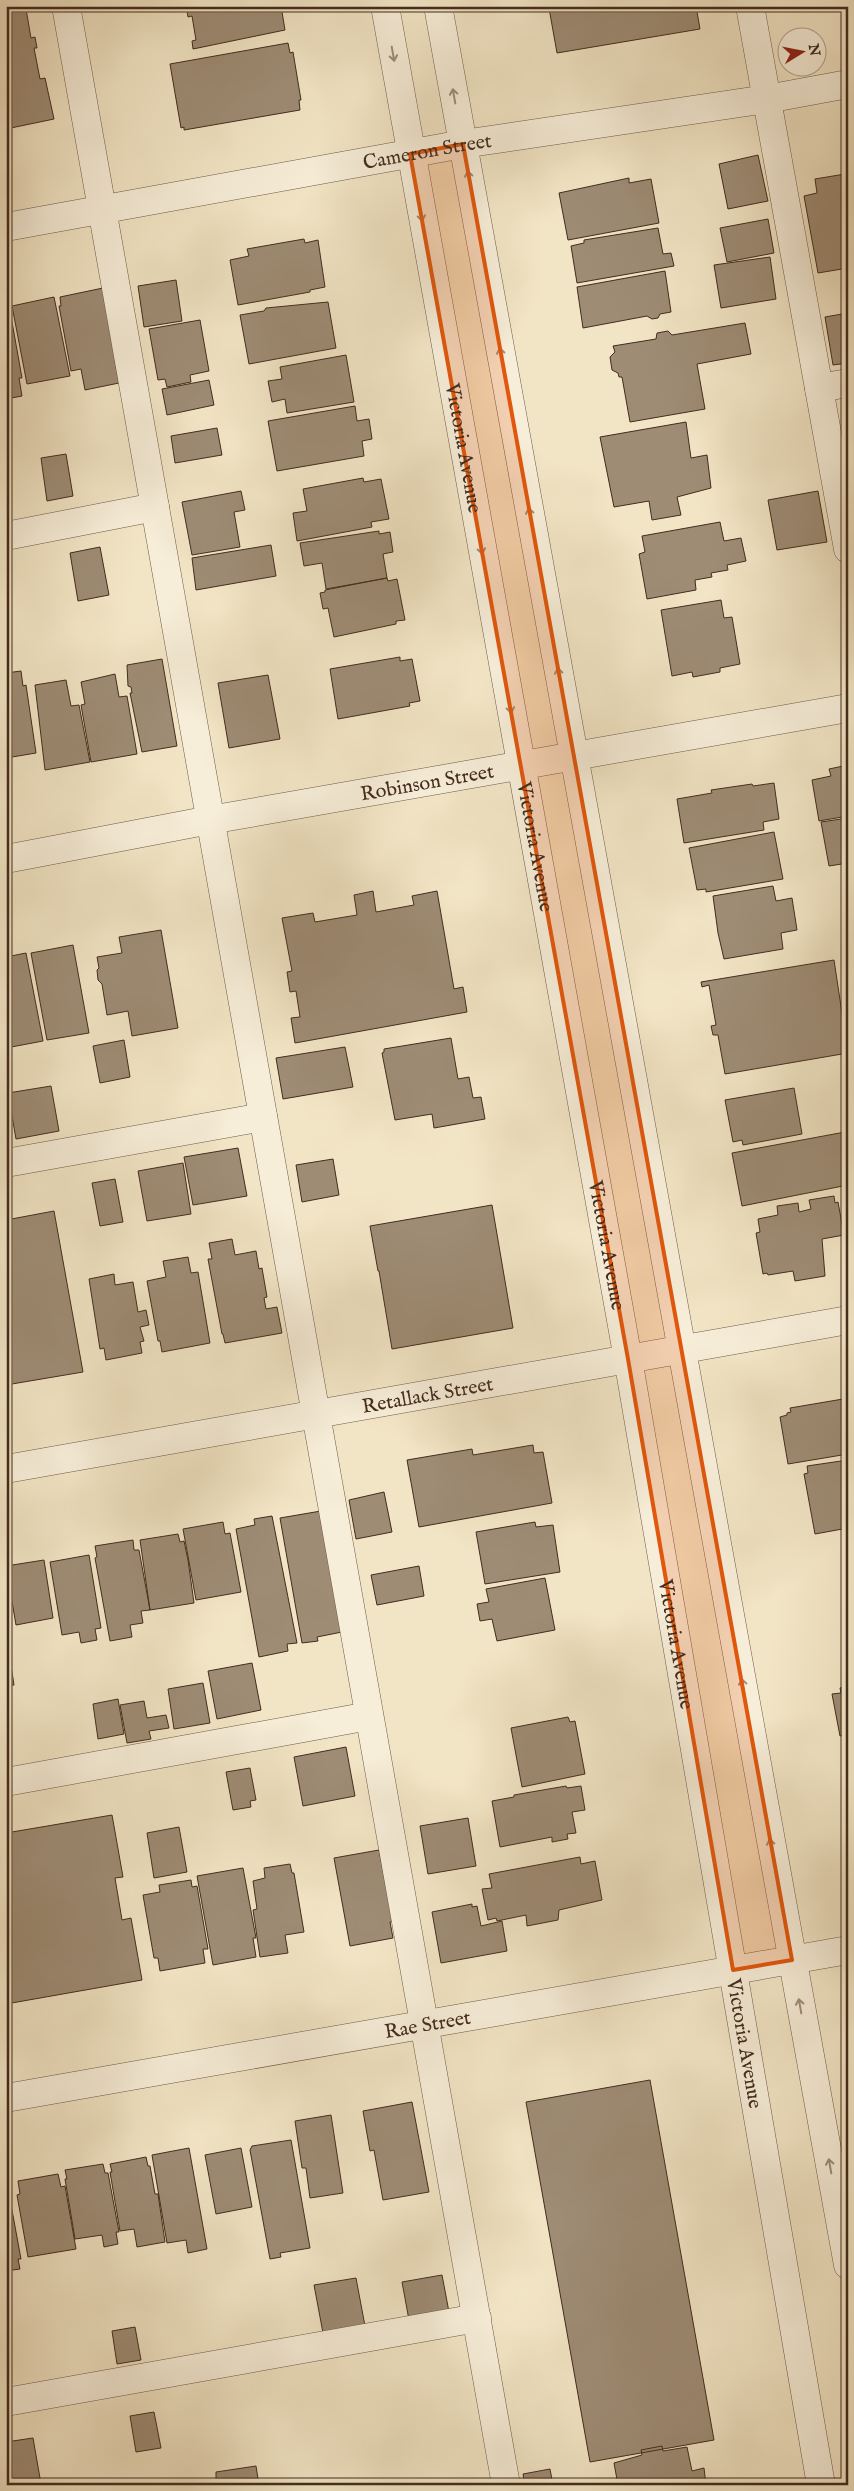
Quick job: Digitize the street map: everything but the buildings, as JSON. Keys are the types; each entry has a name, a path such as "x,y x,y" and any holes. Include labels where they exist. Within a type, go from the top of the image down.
{"street":[{"path":"66,6 506,2485"},
{"name":"Victoria Avenue","path":"385,6 410,154 628,1359 821,2485"},
{"path":"438,6 848,2265"},
{"path":"750,6 848,549"},
{"name":"Cameron Street","path":"6,227 463,144 767,99 848,84"},
{"path":"819,388 848,383"},
{"path":"6,536 155,507"},
{"name":"Robinson Street","path":"6,859 210,820 574,758 848,708"},
{"path":"6,1163 263,1117"},
{"name":"Retallack Street","path":"6,1469 848,1320"},
{"path":"6,1782 369,1716"},
{"name":"Rae Street","path":"6,2098 848,1950"},
{"path":"6,2402 477,2318"}],"highlighted area":[{"path":"463,144 792,1960 733,1970 628,1359 410,154"}]}
